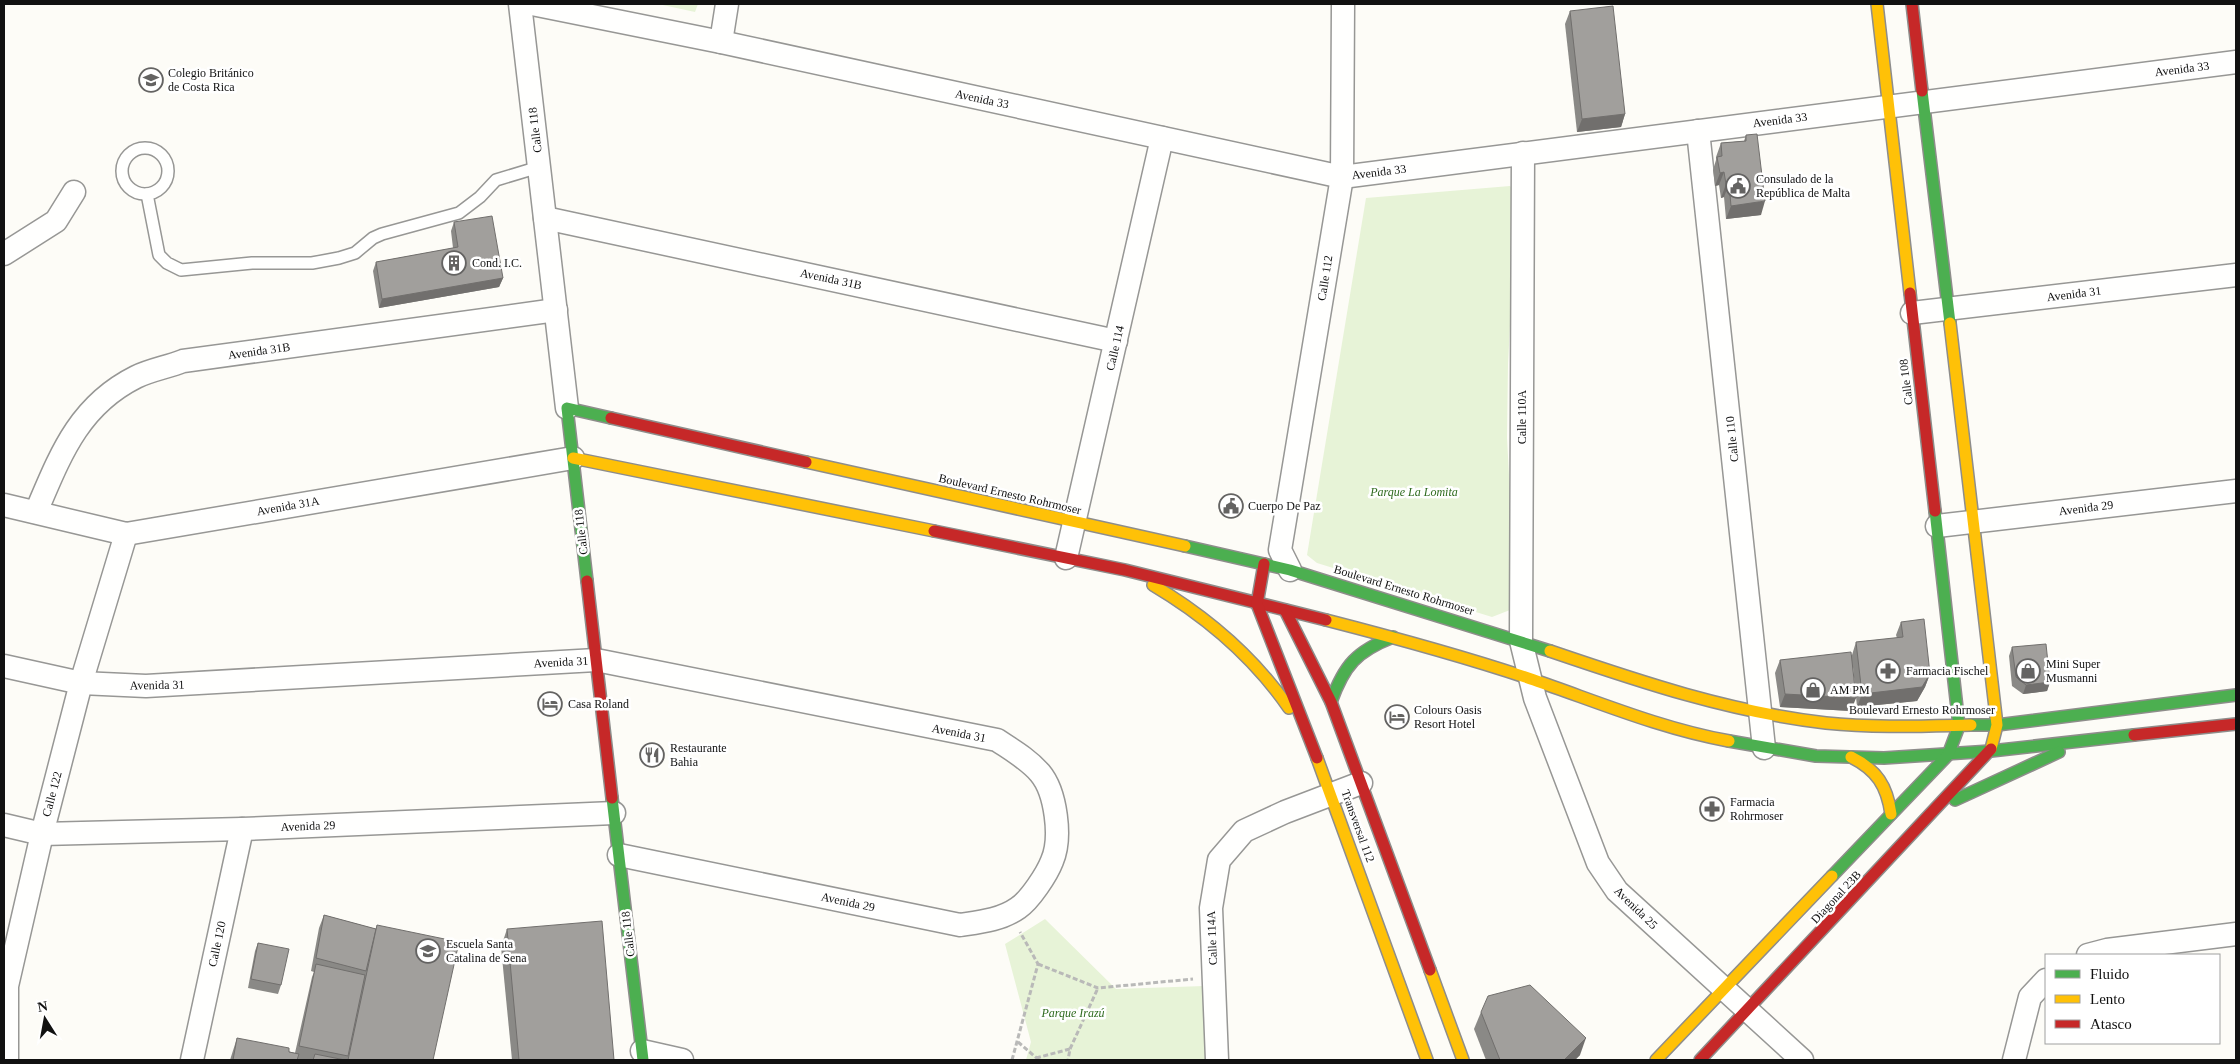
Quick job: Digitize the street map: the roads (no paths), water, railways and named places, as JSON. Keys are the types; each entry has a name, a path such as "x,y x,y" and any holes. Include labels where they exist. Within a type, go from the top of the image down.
{"street":[{"name":"Calle 118","path":"520,4 642,1056"},
{"name":"Avenida 33","path":"532,4 721,42 1342,177 2236,62"},
{"path":"721,42 728,4"},
{"name":"Calle 112","path":"1257,604 1272,557 1342,177 1343,4"},
{"name":"Calle 108","path":"1877,4 1959,726 1948,755"},
{"path":"1912,4 1997,725 1991,751"},
{"name":"Calle 110","path":"1698,131 1764,748"},
{"name":"Calle 114","path":"1066,558 1076,523 1162,138"},
{"name":"Calle 110A","path":"1524,153 1521,641 1531,679"},
{"path":"4,254 56,220 74,192"},
{"name":"Avenida 31B","path":"545,218 1116,341"},
{"name":"Avenida 31","path":"1912,313 2236,275"},
{"name":"Avenida 31B","path":"36,512 64,446 94,406 136,377 183,362 556,310"},
{"name":"Boulevard Ernesto Rohrmoser","path":"567,408 1076,523 1272,557"},
{"path":"573,458 1126,570 1393,637 1531,679 1645,718 1712,738 1764,748 1816,756 1884,758 1948,755 2236,724"},
{"name":"Avenida 31A","path":"4,505 126,534 573,458"},
{"name":"Avenida 29","path":"1937,526 2236,491"},
{"name":"Calle 122","path":"7,1060 5,986 81,683 126,534"},
{"path":"1272,557 1289,574"},
{"path":"1126,570 1171,595 1214,626 1252,662 1280,696 1313,746"},
{"name":"Boulevard Ernesto Rohrmoser","path":"1289,574 1521,641 1652,686 1709,702 1761,713 1836,723 1884,726 1997,725 2236,695"},
{"path":"1285,610 1287,594"},
{"name":"Transversal 112","path":"1257,604 1331,794 1427,1060"},
{"name":"Transversal 112","path":"1285,610 1331,702 1463,1060"},
{"path":"1331,702 1338,680 1352,660 1370,645 1393,637"},
{"name":"Avenida 31","path":"4,666 81,683 146,686 596,660 997,740 1023,756 1041,774 1054,801 1057,835 1053,861"},
{"name":"Avenida 25","path":"1531,679 1534,698 1598,863 1617,891 1802,1060"},
{"path":"1938,808 2012,772 2088,740"},
{"name":"Diagonal 23B","path":"1700,1060 1991,751"},
{"name":"Diagonal 23B","path":"1656,1060 1948,755"},
{"path":"1851,757 1868,765 1881,778 1889,796 1890,814"},
{"name":"Calle 114A","path":"1217,1060 1211,908 1219,860 1244,832 1361,783"},
{"name":"Avenida 29","path":"4,825 42,834 614,813"},
{"name":"Calle 120","path":"192,1060 242,828"},
{"name":"Avenida 29","path":"619,855 960,925 991,921 1019,908 1033,892 1053,861"},
{"path":"2092,954 2107,950 2236,934"},
{"path":"2014,1060 2030,997 2045,981"},
{"path":"642,1056 682,1060"}],"lane":[{"path":"138,149 155,150 162,155 166,162 167,179 155,192 147,194 131,190 125,184 122,176 125,159 130,153 138,149"},
{"path":"147,194 159,255 167,263 181,270 252,263 312,263 355,253 373,238 382,234 459,213 480,197 496,180 539,167"}],"place":[{"name":"Colegio Británico de Costa Rica","path":"151,80"},
{"name":"Consulado de la República de Malta","path":"1738,186"},
{"name":"Cond. I.C.","path":"454,263"},
{"name":"Cuerpo De Paz","path":"1231,506"},
{"name":"Farmacia Fischel","path":"1888,671"},
{"name":"Mini Super Musmanni","path":"2028,671"},
{"name":"AM PM","path":"1813,690"},
{"name":"Casa Roland","path":"550,704"},
{"name":"Colours Oasis Resort Hotel","path":"1397,717"},
{"name":"Restaurante Bahia","path":"652,755"},
{"name":"Farmacia Rohrmoser","path":"1712,809"},
{"name":"Escuela Santa Catalina de Sena","path":"428,951"}],"park label":[{"name":"Parque La Lomita","path":"1414,492"},
{"name":"Parque Irazú","path":"1073,1013"}]}
